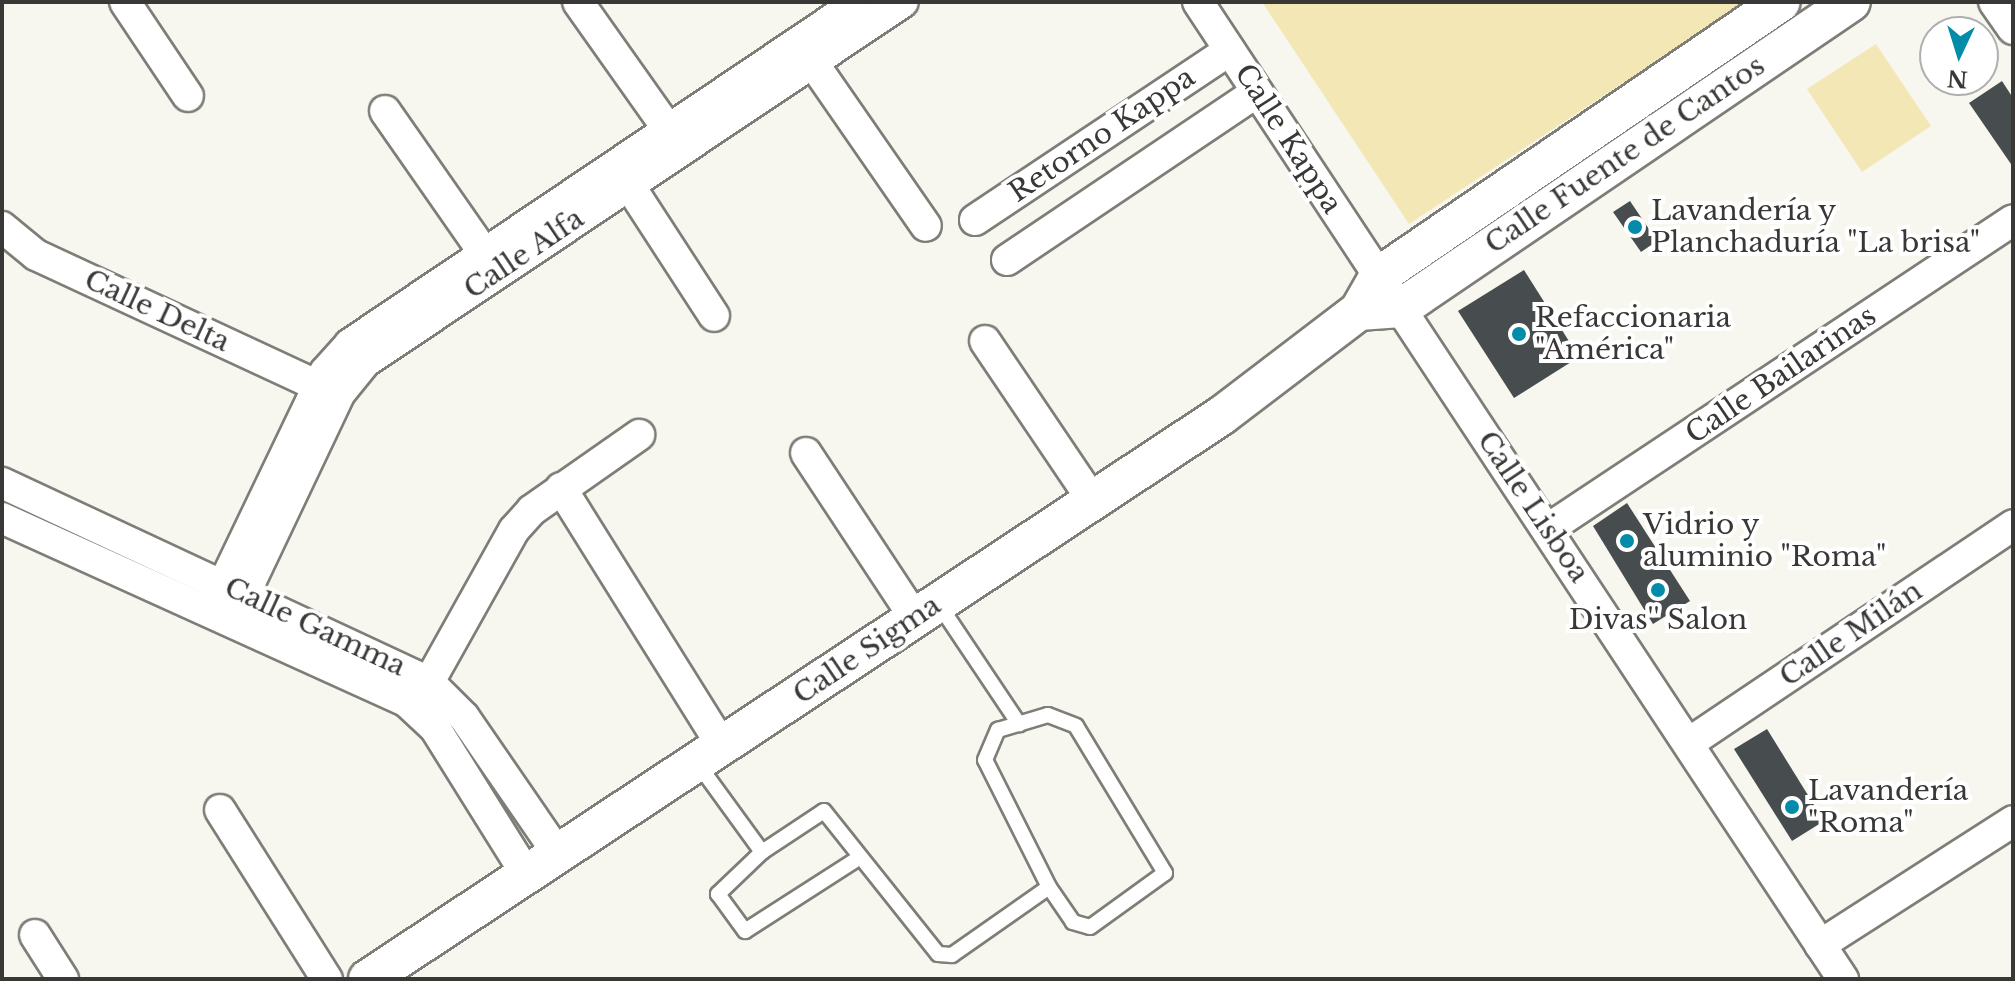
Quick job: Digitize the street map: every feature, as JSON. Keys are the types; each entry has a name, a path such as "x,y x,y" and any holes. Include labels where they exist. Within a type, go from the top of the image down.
{"street":[{"path":"125,2 188,96"},
{"path":"578,2 668,129"},
{"name":"Calle Alfa","path":"234,590 352,376 629,185 858,2"},
{"name":"Calle Alfa","path":"234,590 318,386 350,344 668,129 813,63 903,2"},
{"name":"Calle Kappa","path":"1198,2 1379,276"},
{"name":"Calle Fuente de Cantos","path":"1379,276 1780,2"},
{"name":"Calle Fuente de Cantos","path":"1401,308 1851,2"},
{"path":"1994,2 2013,29"},
{"name":"Retorno Kappa","path":"975,220 1230,50"},
{"path":"813,63 926,226"},
{"name":"Retorno Kappa","path":"1007,260 1257,92"},
{"path":"385,111 484,253"},
{"path":"629,185 714,316"},
{"name":"Calle Bailarinas","path":"1548,529 2013,220"},
{"name":"Calle Delta","path":"2,227 36,255 318,386"},
{"path":"1359,311 1379,276"},
{"name":"Calle Lisboa","path":"1379,276 1843,979"},
{"path":"1359,311 1401,308"},
{"name":"Calle Sigma","path":"368,979 1093,501 1359,311"},
{"path":"985,341 1093,501"},
{"path":"429,682 514,530 561,488 639,435"},
{"path":"806,453 926,610"},
{"path":"5,526 14,488"},
{"name":"Calle Gamma","path":"14,488 429,682 464,717 559,855"},
{"path":"561,488 710,755"},
{"name":"Calle Milán","path":"1689,743 2013,525"},
{"name":"Calle Gamma","path":"5,526 406,701 435,728 527,875"},
{"path":"220,810 327,979"},
{"path":"1820,945 2013,821"},
{"path":"35,935 63,979"}],"lane":[{"path":"926,610 1019,724"},
{"path":"1048,715 1076,726 1165,873 1090,927 1073,922 1049,887 985,760 998,730 1019,724 1048,715"},
{"path":"710,755 762,852"},
{"path":"857,859 745,931 718,894 762,852 824,811 857,859 938,954 952,955 1049,887"}],"shaded area":[{"path":"1262,2 1746,2 1409,224"},
{"path":"1876,44 1931,126 1862,172 1807,89"}],"building":[{"path":"2002,81 2013,98 2013,167 1969,103 1980,96 1999,96 1999,83"},
{"name":"Lavandería y Planchaduría \"La brisa\"","path":"1630,201 1657,241 1641,252 1613,212"},
{"name":"Refaccionaria \"América\"","path":"1524,270 1579,357 1514,398 1458,311"},
{"path":"1627,503 1690,601 1653,624 1593,526"},
{"path":"1767,729 1824,821 1792,841 1734,749"}],"place":[{"name":"Lavandería y Planchaduría \"La brisa\"","path":"1635,227"},
{"name":"Refaccionaria \"América\"","path":"1519,334"},
{"name":"Vidrio y aluminio \"Roma\"","path":"1627,541"},
{"name":"Divas'' Salon","path":"1658,590"},
{"name":"Lavandería \"Roma\"","path":"1792,807"}]}
